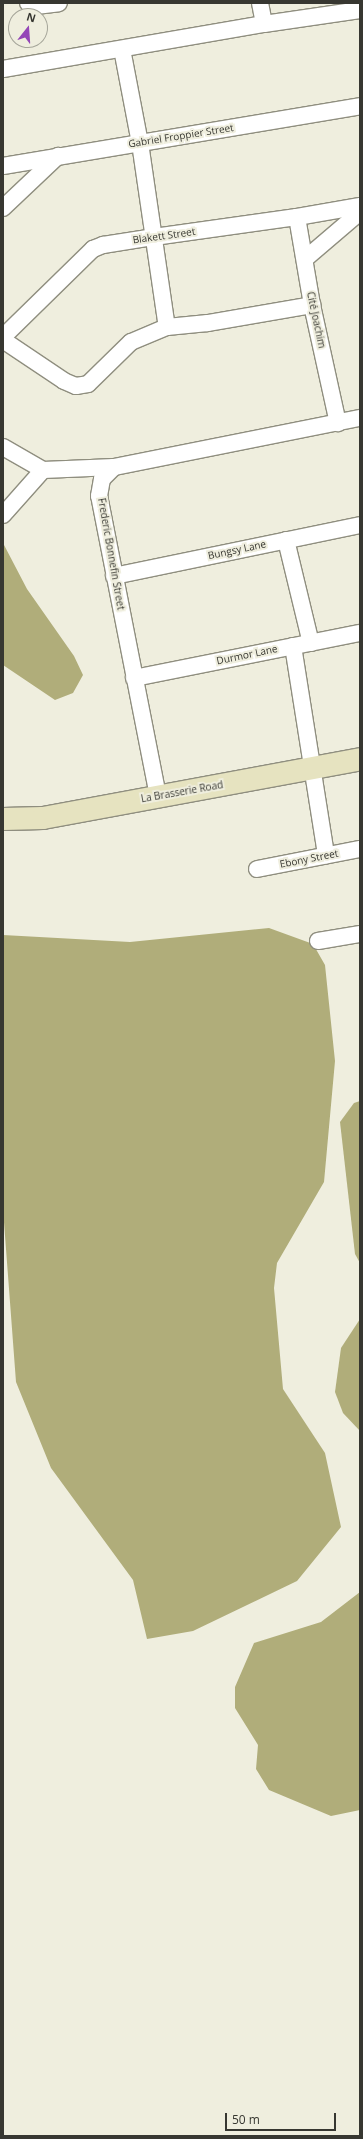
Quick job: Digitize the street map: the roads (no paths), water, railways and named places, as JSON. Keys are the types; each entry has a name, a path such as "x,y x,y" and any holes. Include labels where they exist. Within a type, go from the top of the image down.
{"main road":[{"name":"La Brasserie Road","path":"3,819 43,818 313,769 360,759"}],"street":[{"path":"28,3 36,6 59,3"},
{"path":"260,3 264,24"},
{"path":"3,69 264,24 360,10"},
{"path":"122,49 140,143 167,327"},
{"name":"Gabriel Froppier Street","path":"3,166 360,106"},
{"path":"3,208 58,156"},
{"name":"Blakett Street","path":"3,337 93,249 103,245 297,217 360,206"},
{"path":"305,259 360,212"},
{"name":"Cité Joachim","path":"297,217 312,305 338,422"},
{"path":"3,340 64,381 76,386 88,384 130,342 167,327 208,323 312,305"},
{"path":"3,446 43,470 114,467 360,418"},
{"name":"Frederic Bonnefin Street","path":"114,467 102,479 99,496 158,796"},
{"path":"3,515 43,470"},
{"name":"Bungsy Lane","path":"114,576 360,525"},
{"path":"286,540 310,643"},
{"name":"Durmor Lane","path":"134,678 360,633"},
{"path":"293,646 326,854"},
{"name":"Ebony Street","path":"257,869 326,854 360,849"},
{"path":"318,941 360,934"}]}
